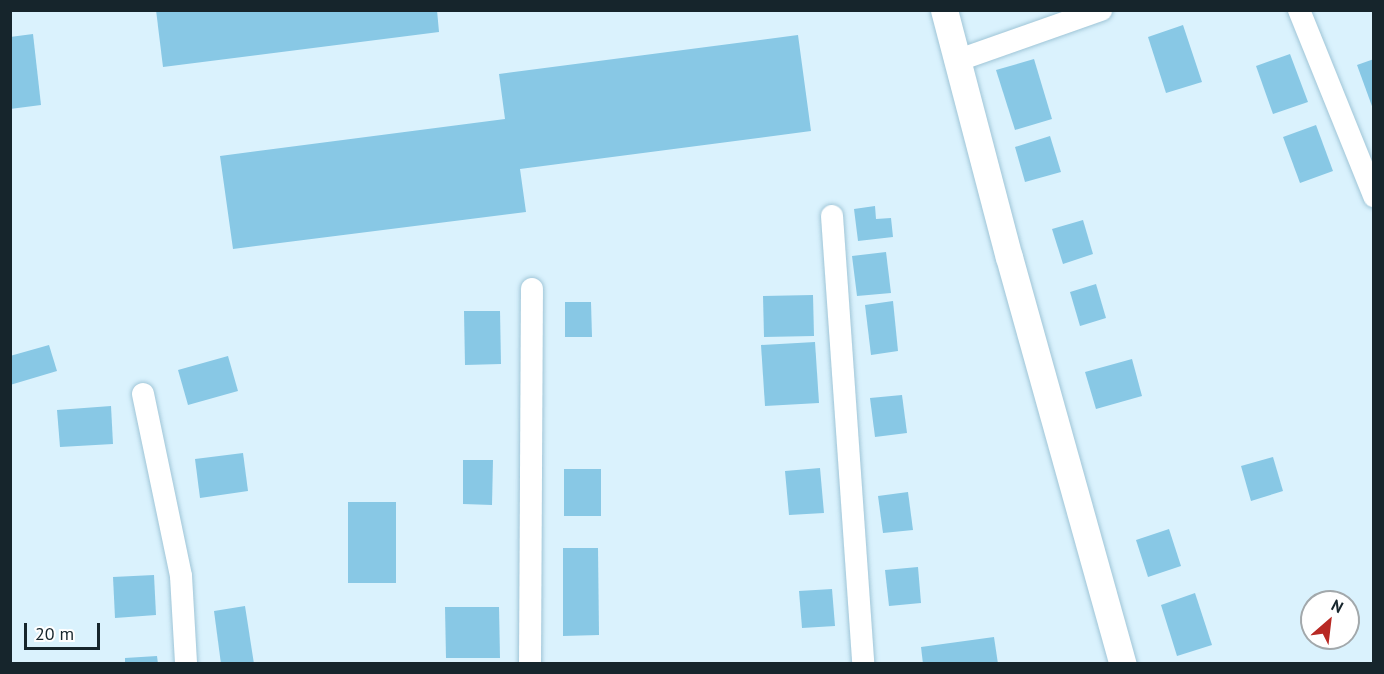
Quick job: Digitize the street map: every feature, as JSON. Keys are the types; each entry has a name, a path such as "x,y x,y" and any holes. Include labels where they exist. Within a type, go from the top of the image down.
{"street":[{"path":"944,10 956,61 1123,663"},
{"path":"956,61 1101,10"},
{"path":"1299,10 1374,196"},
{"path":"832,216 863,663"},
{"path":"530,663 532,290"},
{"path":"143,394 181,576 186,663"}],"building":[{"path":"156,10 437,10 439,32 163,67"},
{"path":"1183,25 1202,82 1166,93 1148,37"},
{"path":"33,34 41,105 10,109 10,37"},
{"path":"798,35 811,131 520,169 526,212 233,249 220,156 505,119 499,74"},
{"path":"1290,54 1308,102 1273,114 1256,66"},
{"path":"1034,59 1052,119 1015,130 996,70"},
{"path":"1374,59 1374,109 1373,109 1357,65"},
{"path":"1316,125 1333,171 1300,183 1283,137"},
{"path":"1050,136 1061,172 1025,182 1015,147"},
{"path":"875,206 876,219 891,218 893,237 858,241 854,209"},
{"path":"1083,220 1093,254 1063,264 1052,229"},
{"path":"886,252 891,293 857,296 852,256"},
{"path":"1096,284 1106,318 1080,326 1070,292"},
{"path":"813,295 814,336 764,337 763,296"},
{"path":"893,301 898,351 871,355 865,305"},
{"path":"565,302 591,302 592,337 565,337"},
{"path":"464,311 500,311 501,364 465,365"},
{"path":"815,342 819,403 765,406 761,345"},
{"path":"49,345 57,371 10,385 10,356"},
{"path":"228,356 238,391 188,405 178,370"},
{"path":"1132,359 1142,396 1096,409 1085,372"},
{"path":"902,395 907,433 875,437 870,398"},
{"path":"111,406 113,444 60,447 57,410"},
{"path":"243,453 248,491 200,498 195,459"},
{"path":"1273,457 1283,491 1251,501 1241,466"},
{"path":"463,460 493,460 492,505 463,504"},
{"path":"820,468 824,513 789,515 785,471"},
{"path":"564,469 601,469 601,516 564,516"},
{"path":"908,492 913,530 883,533 878,496"},
{"path":"348,502 396,502 396,583 348,583"},
{"path":"1169,529 1181,566 1148,577 1136,540"},
{"path":"563,548 598,548 599,635 563,636"},
{"path":"918,567 921,603 889,606 885,570"},
{"path":"154,575 156,615 115,618 113,577"},
{"path":"832,589 835,626 802,628 799,591"},
{"path":"1195,593 1212,645 1177,656 1161,605"},
{"path":"245,606 254,664 221,664 214,611"},
{"path":"445,607 499,607 500,658 446,658"},
{"path":"994,637 998,664 923,664 921,647"},
{"path":"157,656 158,664 125,664 125,658"}]}
